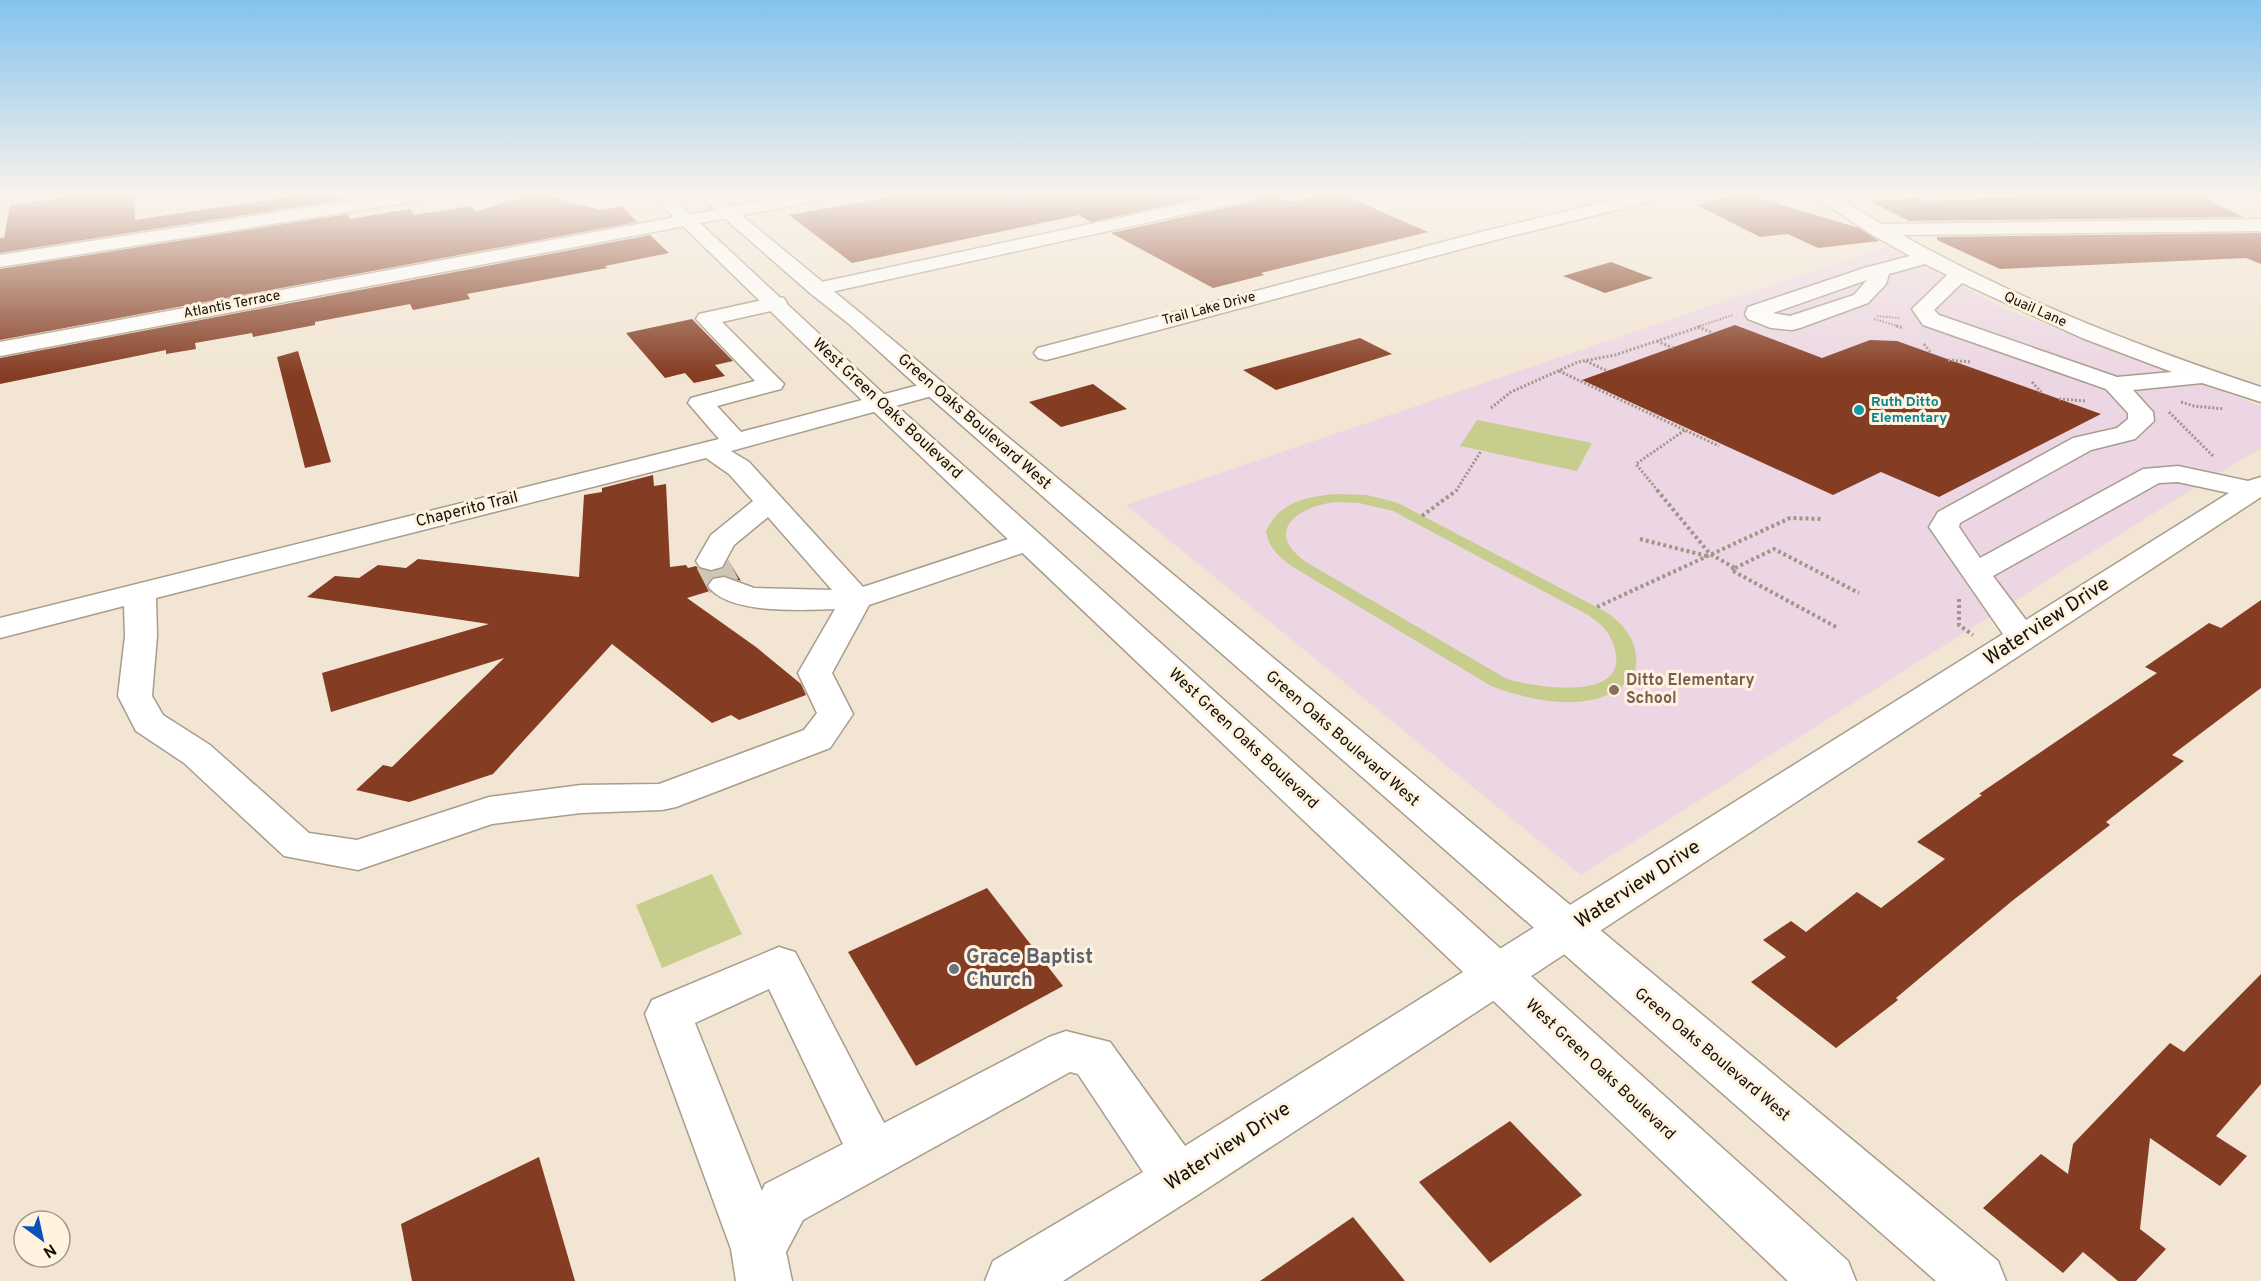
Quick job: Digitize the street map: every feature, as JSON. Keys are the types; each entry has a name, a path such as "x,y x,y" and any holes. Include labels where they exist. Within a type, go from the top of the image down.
{"street":[{"path":"0,261 33,256"},
{"name":"Atlantis Terrace","path":"0,349 496,256"},
{"name":"West Green Oaks Boulevard","path":"725,256 879,403 1030,540 1828,1281"},
{"name":"Green Oaks Boulevard West","path":"778,256 856,319 1978,1281"},
{"path":"817,289 970,256"},
{"name":"Trail Lake Drive","path":"1046,353 1413,256"},
{"name":"Quail Lane","path":"1920,256 2095,336 2261,394"},
{"path":"1879,271 1876,284 1861,299 1792,322 1779,323 1756,314 1756,312 1879,271 1924,258"},
{"path":"1959,275 1923,309 1931,320 2115,384 2208,377"},
{"path":"776,303 707,319 772,384 700,403 723,445 739,468 857,599"},
{"path":"2022,638 1948,536 1944,526 1948,518 2082,444 2126,434 2135,428 2141,421 2140,412 2115,384"},
{"name":"Chaperito Trail","path":"0,628 723,445 934,388"},
{"path":"1975,573 2153,475 2168,473 2192,476 2256,488"},
{"name":"Waterview Drive","path":"1013,1281 1178,1179 2256,488"},
{"path":"769,502 722,541 718,574 749,597 805,600 857,599 1030,540"},
{"path":"140,592 141,636 135,696 149,723 197,754 298,846 358,855 489,811 581,799 662,797 817,739 835,714 815,673 857,599"},
{"path":"761,1265 668,1014 779,965 874,1154"},
{"path":"761,1265 784,1202 1066,1051 1093,1056 1178,1179"}],"path":[{"path":"1491,408 1511,392 1558,371 1585,361 1615,355 1734,315"},
{"path":"1868,317 1894,326 1914,329"},
{"path":"1698,327 1713,333"},
{"path":"1656,341 1673,348"},
{"path":"1585,361 1607,371"},
{"path":"1558,371 1719,446"},
{"path":"2179,402 2228,410"},
{"path":"2167,410 2216,459"},
{"path":"1685,430 1636,464 1709,555"},
{"path":"1422,516 1457,490 1481,451"},
{"path":"1597,607 1790,518 1822,519"},
{"path":"1640,539 1709,555 1735,568"},
{"path":"1838,628 1731,570 1774,549 1859,593"}],"shaded area":[{"name":"Ditto Elementary School","path":"1857,256 1904,256 2007,310 2261,406 2261,448 2181,496 1581,875 1126,505"}],"green space":[{"path":"1477,420 1592,443 1577,471 1460,446"},
{"path":"1326,495 1367,495 1398,503 1606,612 1626,630 1634,645 1635,671 1622,686 1588,701 1547,701 1491,686 1293,567 1276,552 1266,532 1278,514 1286,507 1305,499","holes":["1335,502 1359,503 1393,511 1588,615 1602,626 1615,650 1615,667 1608,678 1594,685 1576,687 1537,685 1507,679 1306,562 1293,551 1287,540 1286,531 1290,522 1298,515 1308,509"]},
{"path":"712,874 742,934 662,968 636,905"}],"building":[{"path":"84,256 455,256 0,340 0,269"},
{"path":"540,256 655,256 605,266 607,268 467,294 470,299 413,310 410,304 315,322 315,325 253,337 252,333 195,343 196,349 166,354 166,350 0,384 0,358"},
{"path":"843,256 886,256 852,263"},
{"path":"1153,256 1331,256 1261,273 1264,275 1213,288"},
{"path":"1971,256 2261,256 2261,264 2246,258 2000,269"},
{"path":"1611,262 1653,278 1605,293 1563,276"},
{"path":"692,319 733,361 715,365 725,376 694,383 685,373 665,378 626,333"},
{"name":"Ruth Ditto Elementary","path":"1735,325 1822,358 1870,340 1897,341 2101,414 1939,497 1881,472 1833,495 1582,380"},
{"path":"1360,338 1392,354 1276,390 1243,370"},
{"path":"298,351 331,462 305,468 277,357"},
{"path":"1093,384 1127,409 1061,427 1029,402"},
{"path":"653,475 654,486 666,484 670,567 696,566 712,572 723,569 728,560 741,581 725,575 713,577 706,586 710,591 687,598 756,647 801,684 806,695 739,720 731,715 712,723 612,644 493,774 409,802 356,790 383,765 392,767 504,658 331,712 322,673 489,624 307,597 335,576 359,578 378,565 406,568 418,559 579,577 584,495 602,492 602,488"},
{"path":"2261,600 2261,688 2172,755 2184,761 2106,822 2110,825 2012,901 1896,998 1898,1000 1836,1048 1751,982 1786,957 1763,940 1791,921 1806,932 1857,892 1881,908 1945,859 1917,842 1982,795 1979,794 2157,673 2145,667 2209,623 2221,628"},
{"name":"Grace Baptist Church","path":"987,888 1063,986 916,1066 848,952"},
{"path":"2261,974 2261,1084 2216,1136 2247,1156 2220,1186 2150,1138 2140,1229 2166,1249 2136,1281 2118,1281 2083,1252 2063,1273 1983,1208 2041,1154 2068,1174 2073,1144 2170,1043 2184,1052"},
{"path":"1510,1121 1582,1195 1490,1263 1419,1182"},
{"path":"539,1157 575,1281 412,1281 401,1224"},
{"path":"1353,1217 1405,1281 1260,1281"}],"tunnel":[{"path":"711,561 724,586"}],"place":[{"name":"Ruth Ditto Elementary","path":"1859,410"},
{"name":"Ditto Elementary School","path":"1614,690"},
{"name":"Grace Baptist Church","path":"954,969"}]}
